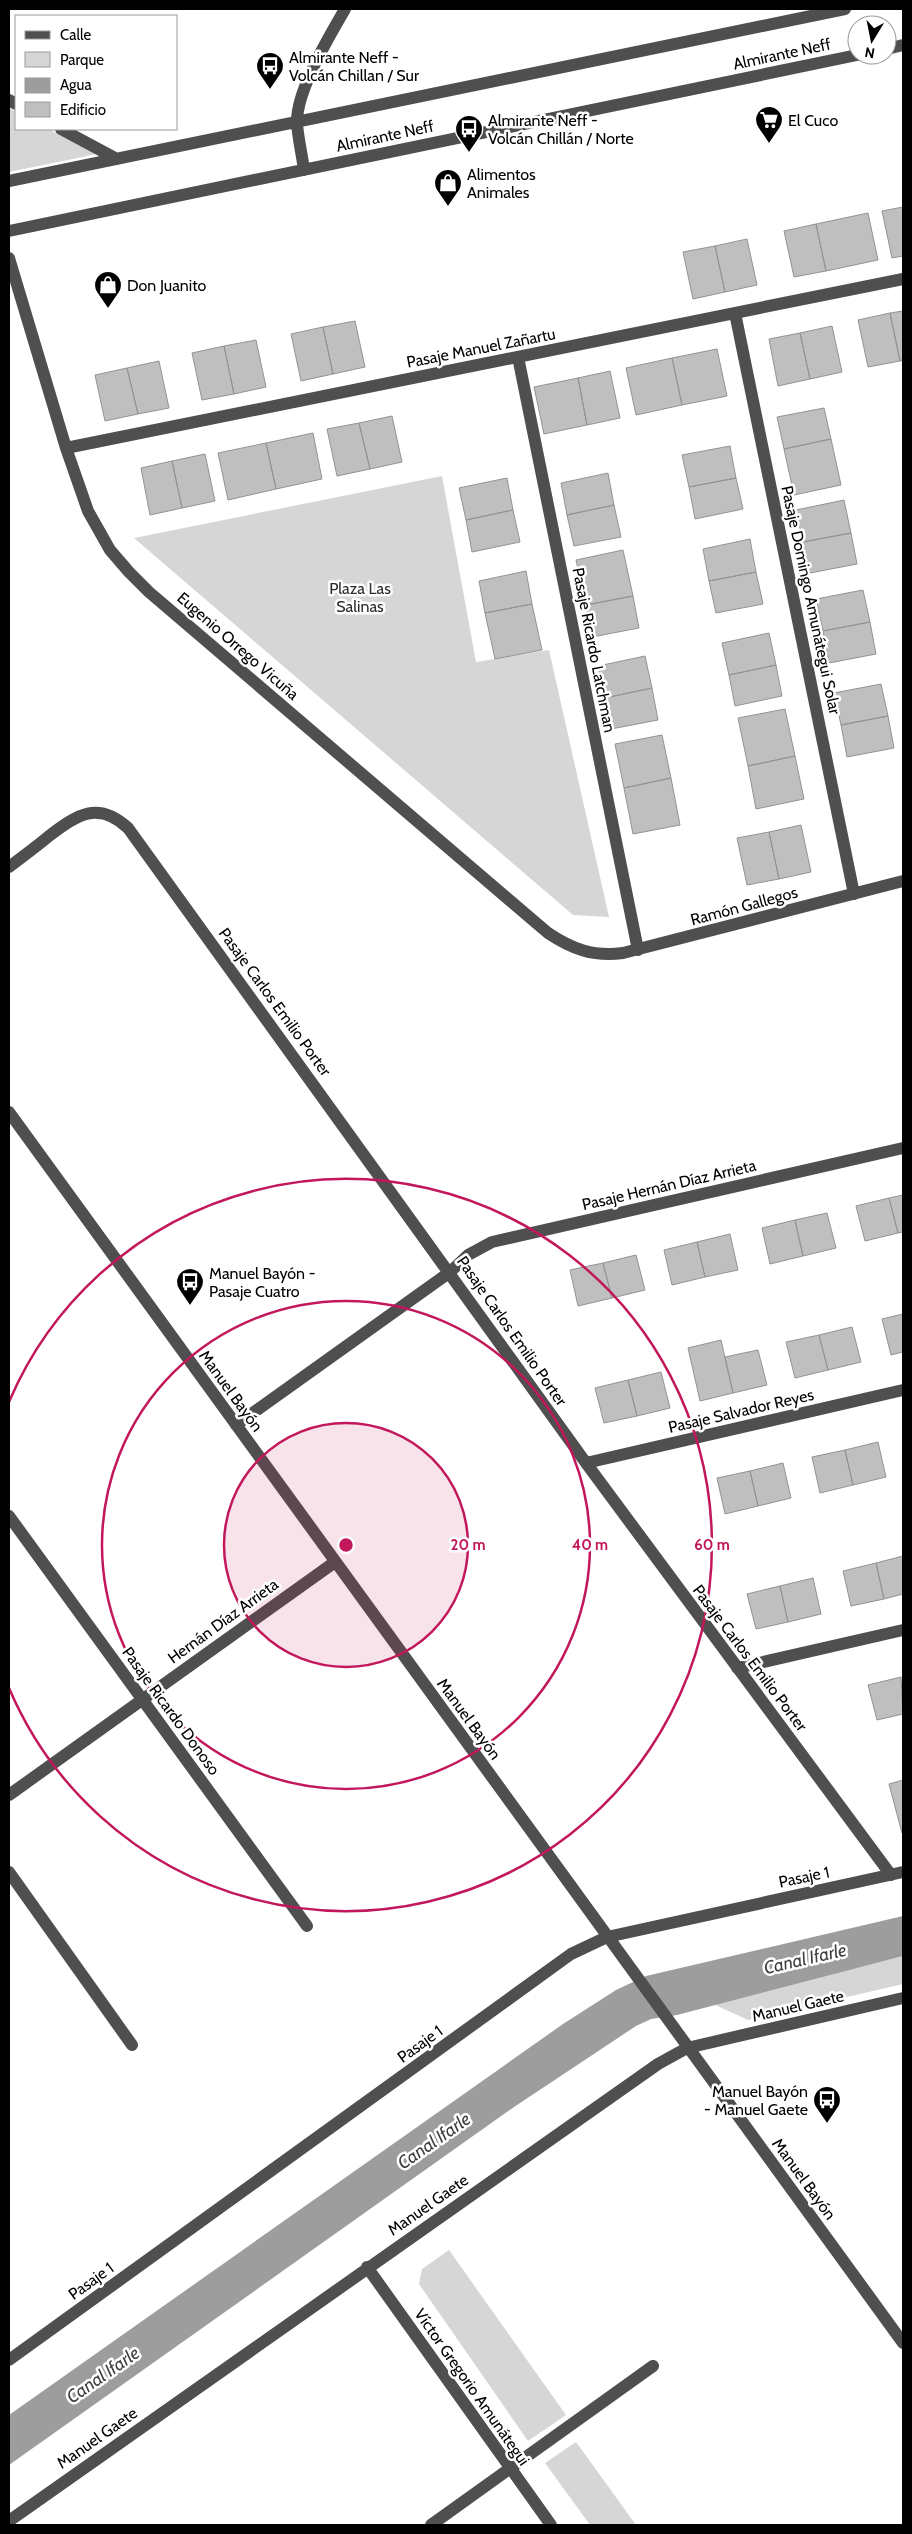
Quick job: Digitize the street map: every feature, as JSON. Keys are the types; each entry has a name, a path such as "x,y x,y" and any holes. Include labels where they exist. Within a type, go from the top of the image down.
{"street":[{"path":"304,170 297,122 313,70 345,9"},
{"name":"Almirante Neff","path":"9,181 845,9"},
{"name":"Almirante Neff","path":"9,232 847,57"},
{"path":"64,130 117,158"},
{"name":"Eugenio Orrego Vicuña","path":"9,258 66,448 88,511 98,531 128,572 548,933 576,949 592,953"},
{"name":"Pasaje Manuel Zañartu","path":"66,448 903,279"},
{"name":"Pasaje Domingo Amunátegui Solar","path":"735,313 854,894"},
{"name":"Pasaje Ricardo Latchman","path":"518,357 638,950"},
{"name":"Pasaje Carlos Emilio Porter","path":"9,867 72,819 87,813 103,813 117,818 128,828 586,1463 737,1668 897,1873"},
{"name":"Ramón Gallegos","path":"592,953 607,955 638,950 903,881"},
{"name":"Manuel Bayón","path":"9,1112 903,2343"},
{"name":"Pasaje Hernán Díaz Arrieta","path":"450,1272 468,1255 492,1242 903,1148"},
{"path":"236,1425 450,1272"},
{"name":"Pasaje Salvador Reyes","path":"586,1463 903,1390"},
{"name":"Pasaje Ricardo Donoso","path":"9,1516 307,1926"},
{"name":"Hernán Díaz Arrieta","path":"9,1795 334,1562"},
{"path":"737,1668 903,1630"},
{"path":"9,1872 132,2045"},
{"name":"Pasaje 1","path":"9,2360 571,1954 607,1937 897,1873"},
{"name":"Manuel Gaete","path":"9,2521 636,2078 687,2048 903,1998"},
{"name":"Víctor Gregorio Amunátegui","path":"367,2267 551,2525"},
{"path":"431,2525 653,2366"}],"green space":[{"path":"9,108 15,111 15,130 50,130 97,154 9,172"},
{"name":"Plaza Las Salinas","path":"442,476 476,662 549,650 609,917 573,915 134,538"},
{"path":"903,1956 903,1984 748,2020 713,2004"},
{"path":"449,2250 566,2415 528,2441 419,2284 422,2269"},
{"path":"576,2442 636,2525 590,2525 545,2463"}],"water":[{"name":"Canal Ifarle","path":"903,1916 903,1956 677,2015 651,2019 636,2026 514,2107 9,2465 9,2415 563,2024 616,1990 646,1976"}],"building":[{"path":"903,207 903,256 892,258 882,211"},
{"path":"868,213 878,260 826,271 816,224"},
{"path":"816,224 826,271 794,277 784,231"},
{"path":"747,239 757,285 725,292 715,246"},
{"path":"715,246 725,292 693,299 683,252"},
{"path":"903,311 903,360 900,361 890,313"},
{"path":"890,313 900,361 868,367 858,320"},
{"path":"355,321 365,367 333,374 323,327"},
{"path":"832,326 842,372 810,379 800,333"},
{"path":"323,327 333,374 301,381 291,334"},
{"path":"800,333 810,379 778,386 769,339"},
{"path":"256,340 266,387 234,394 224,346"},
{"path":"224,346 234,394 202,400 192,353"},
{"path":"717,349 727,396 682,405 672,358"},
{"path":"672,358 682,405 636,415 626,368"},
{"path":"159,361 169,408 138,414 127,368"},
{"path":"127,368 138,414 105,421 95,375"},
{"path":"610,371 620,418 587,425 578,378"},
{"path":"578,378 587,425 544,434 534,387"},
{"path":"824,408 831,439 784,449 777,417"},
{"path":"392,416 402,462 370,469 359,423"},
{"path":"359,423 370,469 337,476 327,429"},
{"path":"313,433 322,479 276,489 266,443"},
{"path":"831,439 841,485 794,495 784,449"},
{"path":"266,443 276,489 228,500 218,453"},
{"path":"730,446 736,478 689,487 682,455"},
{"path":"205,454 215,501 182,508 172,461"},
{"path":"172,461 182,508 150,515 141,468"},
{"path":"608,473 614,505 567,515 561,483"},
{"path":"507,478 513,510 466,520 459,488"},
{"path":"736,478 743,509 695,519 689,487"},
{"path":"844,500 851,533 803,542 796,510"},
{"path":"614,505 621,537 574,546 567,515"},
{"path":"513,510 520,542 472,552 466,520"},
{"path":"851,533 857,564 810,573 803,542"},
{"path":"750,539 756,572 709,581 703,549"},
{"path":"623,550 633,596 586,605 576,560"},
{"path":"526,571 532,604 485,613 479,581"},
{"path":"756,572 763,604 716,613 709,581"},
{"path":"863,590 870,622 823,631 816,599"},
{"path":"633,596 639,628 592,637 586,605"},
{"path":"532,604 542,650 495,659 485,613"},
{"path":"870,622 876,654 829,663 823,631"},
{"path":"769,633 776,665 729,675 722,643"},
{"path":"645,656 652,688 605,698 598,666"},
{"path":"776,665 782,696 735,706 729,675"},
{"path":"881,684 888,716 841,725 834,693"},
{"path":"652,688 658,720 611,729 605,698"},
{"path":"785,709 795,756 748,766 738,718"},
{"path":"888,716 894,748 847,757 841,725"},
{"path":"662,735 671,778 624,788 615,744"},
{"path":"795,756 804,799 756,809 748,766"},
{"path":"671,778 680,825 633,834 624,788"},
{"path":"801,825 811,872 779,879 769,832"},
{"path":"769,832 779,879 747,885 737,838"},
{"path":"903,1195 903,1232 898,1233 889,1198"},
{"path":"889,1198 898,1233 865,1241 856,1206"},
{"path":"827,1213 836,1248 803,1256 795,1220"},
{"path":"795,1220 803,1256 770,1264 762,1228"},
{"path":"730,1234 738,1270 705,1277 697,1242"},
{"path":"697,1242 705,1277 672,1285 664,1250"},
{"path":"636,1255 645,1290 612,1298 603,1263"},
{"path":"603,1263 612,1298 578,1306 570,1270"},
{"path":"903,1314 903,1352 891,1355 882,1319"},
{"path":"852,1327 861,1362 828,1370 819,1335"},
{"path":"819,1335 828,1370 795,1378 786,1342"},
{"path":"721,1340 733,1393 700,1401 688,1348"},
{"path":"758,1350 767,1385 733,1393 725,1357"},
{"path":"661,1372 670,1408 637,1416 628,1380"},
{"path":"628,1380 637,1416 604,1423 595,1388"},
{"path":"878,1442 886,1477 853,1485 845,1450"},
{"path":"845,1450 853,1485 820,1493 812,1457"},
{"path":"783,1463 791,1498 758,1506 750,1471"},
{"path":"750,1471 758,1506 725,1514 717,1478"},
{"path":"903,1556 903,1594 884,1599 876,1563"},
{"path":"876,1563 884,1599 851,1606 843,1571"},
{"path":"813,1578 821,1614 788,1622 780,1586"},
{"path":"780,1586 788,1622 756,1629 747,1594"},
{"path":"901,1677 903,1714 877,1720 868,1685"},
{"path":"903,1780 903,1833 902,1833 889,1784"}],"place":[{"name":"Almirante Neff - Volcán Chillan / Sur","path":"270,90"},
{"name":"El Cuco","path":"769,144"},
{"name":"Almirante Neff - Volcán Chillán / Norte","path":"469,153"},
{"name":"Alimentos Animales","path":"448,207"},
{"name":"Don Juanito","path":"108,309"},
{"name":"Manuel Bayón - Pasaje Cuatro","path":"190,1306"},
{"name":"Manuel Bayón - Manuel Gaete","path":"827,2124"}]}
